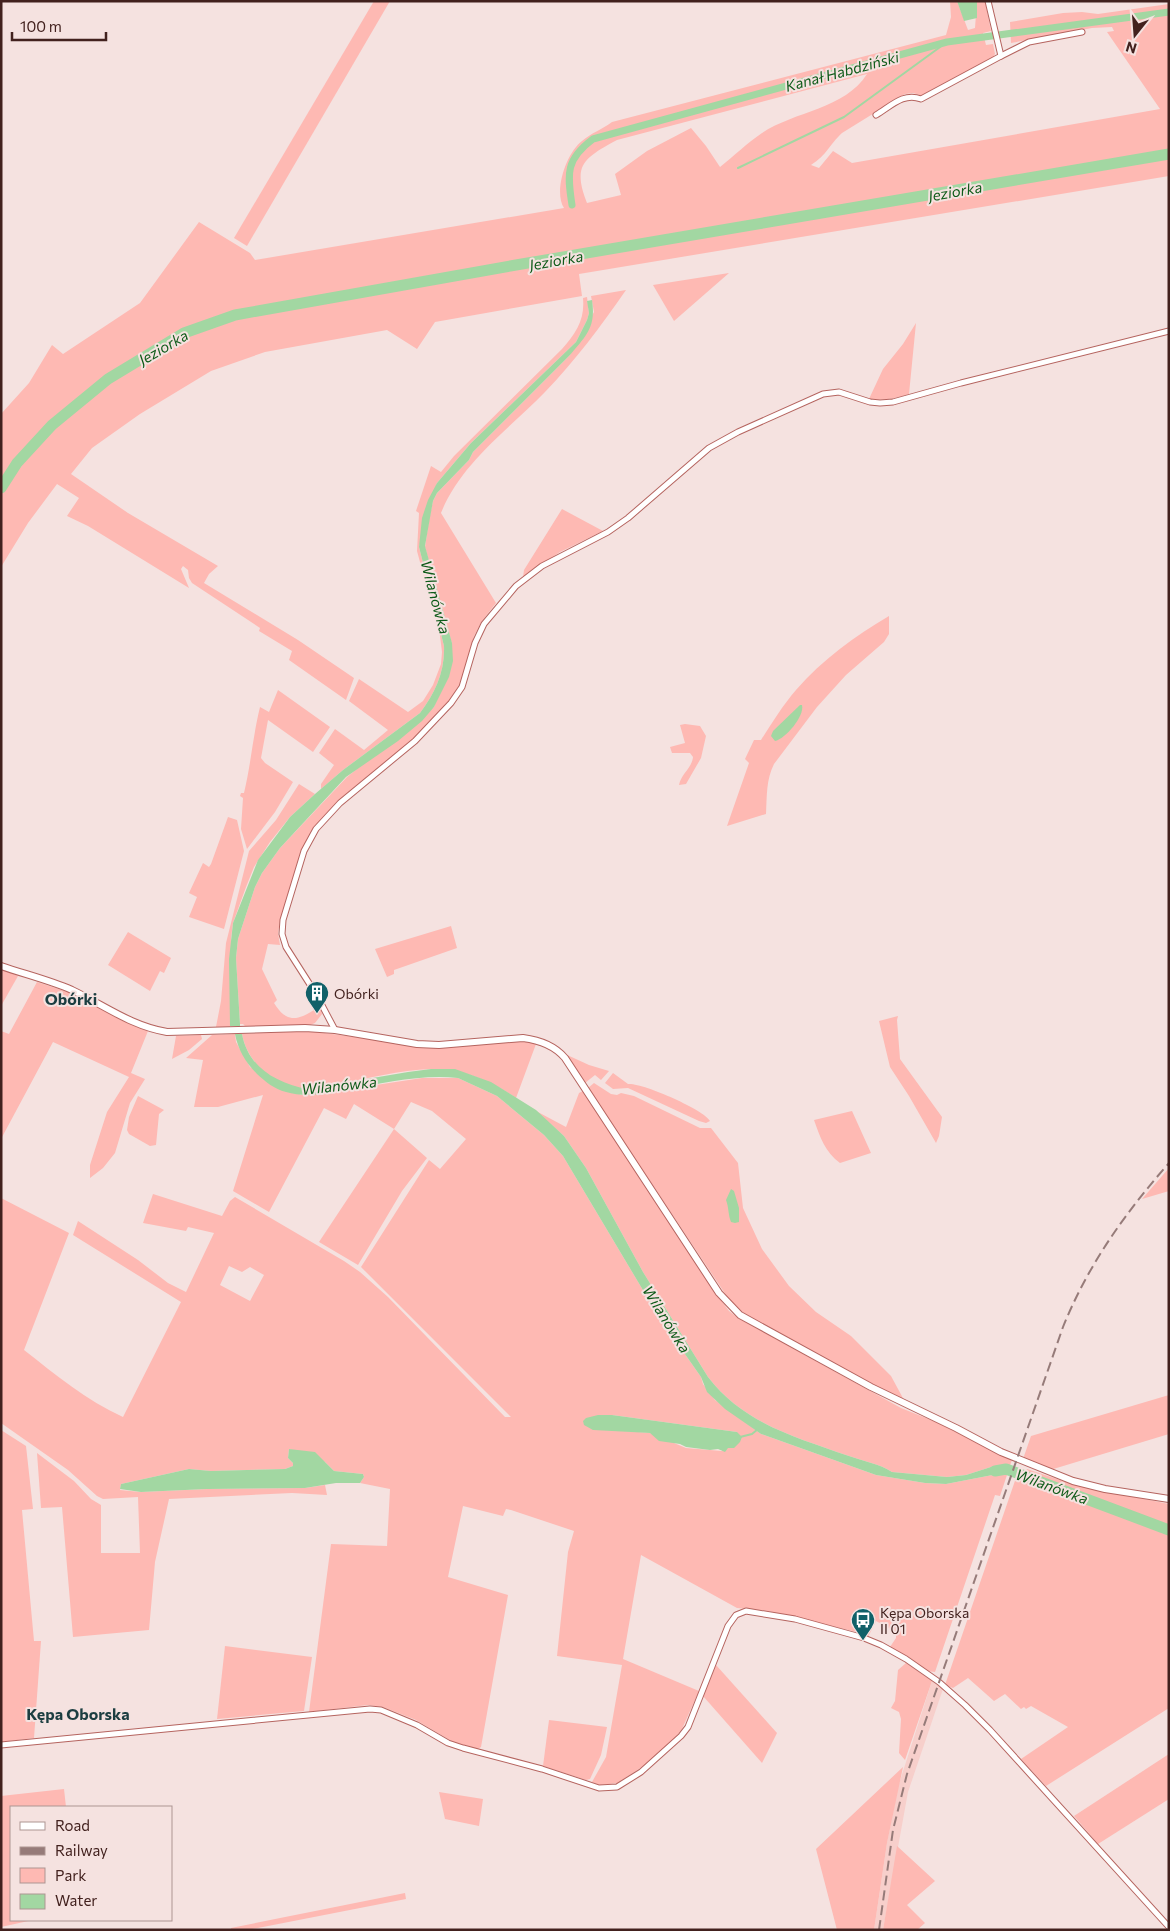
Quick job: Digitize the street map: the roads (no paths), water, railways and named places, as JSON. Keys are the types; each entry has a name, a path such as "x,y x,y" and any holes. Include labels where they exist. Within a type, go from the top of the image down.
{"street":[{"path":"988,1 998,47 1002,56"},
{"path":"876,115 907,96 921,99 1029,42 1082,32"},
{"path":"335,1030 324,1008 286,946 282,934 284,920 304,851 316,829 340,803 415,740 451,703 462,687 474,643 484,624 516,586 542,566 608,532 628,518 709,448 738,432 823,394 839,392 870,402 892,402 960,383 1169,331"},
{"path":"1,966 70,989 112,1012 155,1030 178,1033 304,1028 335,1030 417,1044 439,1045 523,1038 536,1040 548,1045 565,1058 719,1293 740,1315 871,1387 1016,1459 1073,1481 1105,1489 1169,1499"},
{"path":"1,1745 370,1709 381,1710 416,1725 448,1743 463,1748 542,1769 600,1788 617,1787 641,1772 681,1736 688,1727 730,1622 739,1613 750,1611 795,1619 864,1638 906,1659 938,1682 990,1730 1169,1927"}],"water":[{"path":"957,1 977,1 977,18 964,21"},
{"path":"592,300 593,317 589,330 581,342 473,452 469,460 437,493 433,501 425,546 452,643 453,661 449,677 434,707 422,721 398,741 346,777 280,848 262,873 255,887 238,939 236,958 240,1026 230,1026 229,959 233,923 258,860 290,817 315,794 343,770 420,713 438,682 443,665 444,646 419,547 422,518 428,500 437,483 471,443 576,342 589,313 587,301"},
{"path":"802,705 802,710 797,721 784,736 775,741 771,736 773,731"},
{"path":"235,1034 242,1034 250,1056 265,1072 285,1083 307,1089 431,1069 455,1069 491,1082 536,1110 564,1136 586,1168 643,1272 708,1377 722,1393 738,1406 754,1418 772,1427 892,1472 947,1477 966,1475 994,1466 1009,1468 1008,1472 946,1484 925,1483 876,1475 761,1434 725,1409 707,1392 701,1377 659,1317 563,1156 544,1135 497,1096 458,1078 444,1077 402,1080 317,1094 294,1094 270,1085 253,1070 240,1051"},
{"path":"731,1189 734,1191 739,1208 739,1222 735,1223 731,1222 729,1217 726,1200"},
{"path":"598,1415 612,1415 737,1432 742,1437 734,1448 728,1448 725,1452 718,1449 686,1447 680,1444 659,1441 650,1433 593,1430 584,1425 583,1421 586,1418"},
{"path":"289,1449 315,1452 334,1471 363,1474 364,1477 360,1483 336,1483 305,1488 141,1492 120,1489 121,1484 189,1469 211,1471 285,1469 293,1466 293,1463 288,1458"}],"waterway":[{"name":"Kanał Habdziński","path":"572,205 569,184 570,168 578,153 593,139 947,42 1169,12"},
{"path":"738,168 844,117 947,42"},
{"name":"Jeziorka","path":"1,488 17,463 52,425 108,379 184,333 235,315 516,265 1169,154"},
{"path":"740,1437 752,1434 758,1429"},
{"name":"Wilanówka","path":"995,1471 1006,1469 1169,1530"}],"railway":[{"path":"879,1930 893,1830 907,1774 1063,1327 1084,1282 1109,1240 1137,1201 1169,1163"}],"place":[{"name":"Obórki","path":"317,1014"},
{"name":"Kępa Oborska II 01","path":"863,1641"}],"district":[{"name":"Obórki","path":"71,998"},
{"name":"Kępa Oborska","path":"78,1713"}]}
